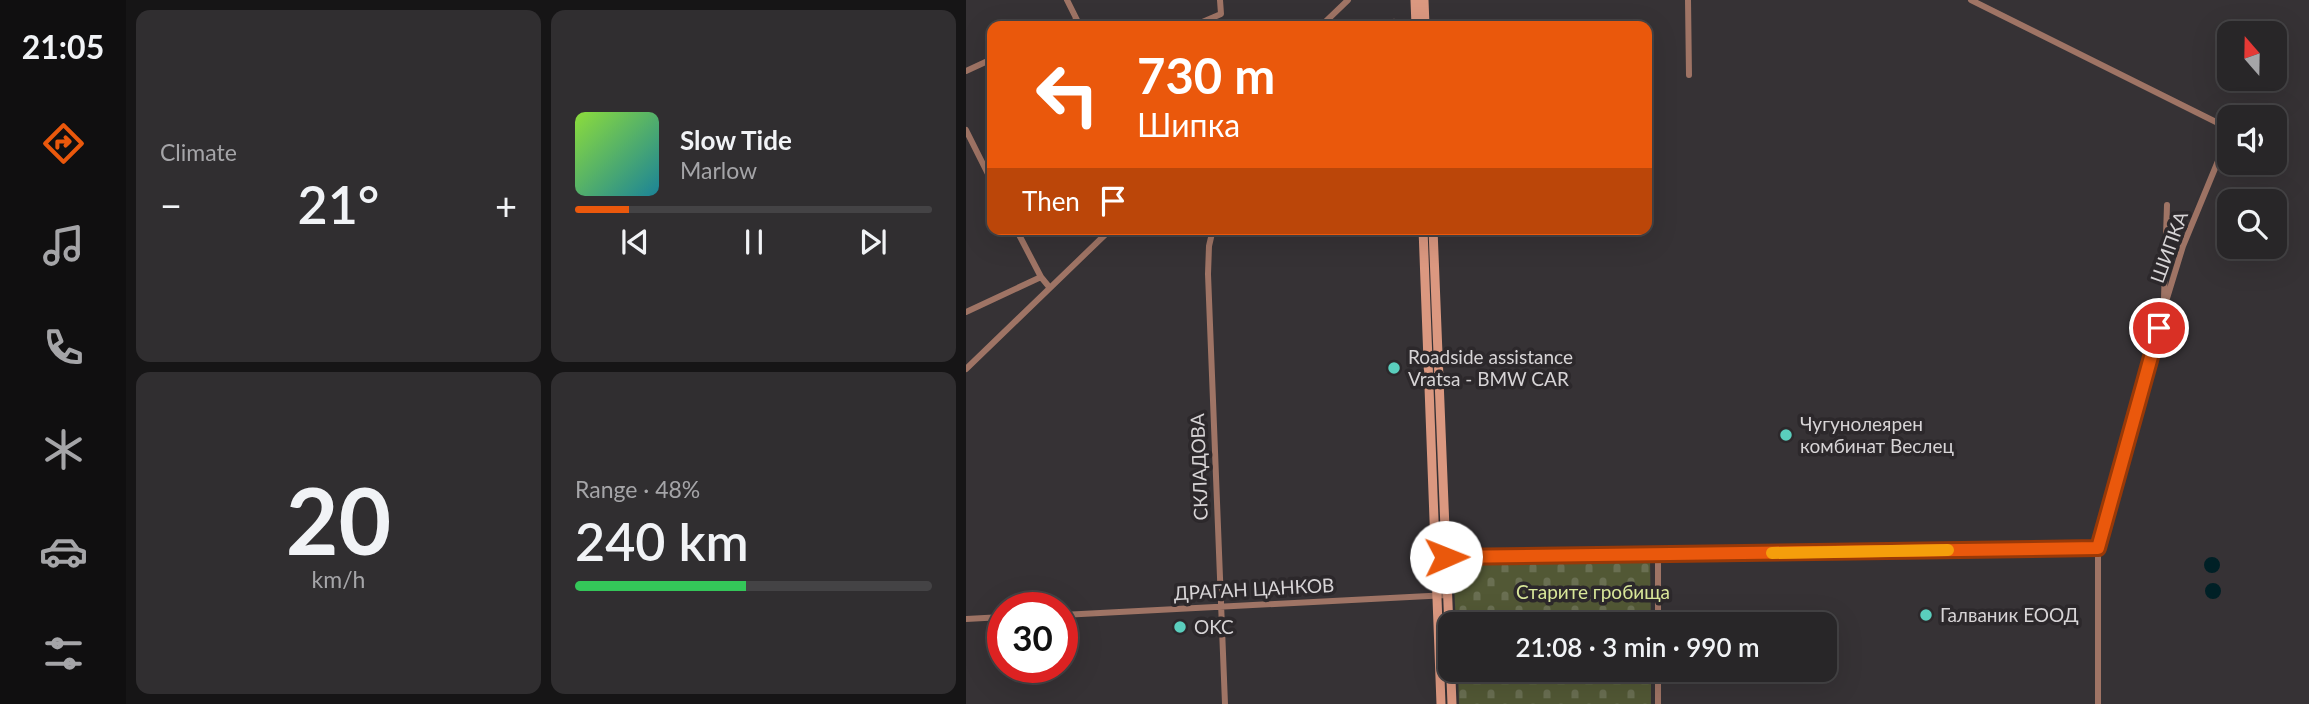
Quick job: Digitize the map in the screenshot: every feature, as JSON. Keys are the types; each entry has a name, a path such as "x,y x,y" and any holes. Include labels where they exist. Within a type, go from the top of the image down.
{"main road":[{"path":"1424,0 1425,21"},
{"path":"1414,2 1416,21"},
{"path":"1423,235 1441,704"},
{"path":"1433,235 1452,704"}],"street":[{"path":"1067,0 1078,21"},
{"path":"1205,21 1221,14 1220,0"},
{"path":"1326,21 1348,0"},
{"path":"1688,0 1689,75"},
{"path":"1971,0 2217,124"},
{"path":"966,71 987,61"},
{"path":"966,130 987,172"},
{"name":"ШИПКА","path":"2098,704 2098,548 2183,246 2217,163"},
{"path":"2164,308 2167,205"},
{"path":"1019,235 1041,277 1051,288"},
{"path":"966,369 1105,235"},
{"name":"СКЛАДОВА","path":"1212,235 1208,274 1225,704"},
{"path":"966,312 1041,277"},
{"path":"1435,558 2098,548"},
{"path":"1658,554 1658,612"},
{"name":"ДРАГАН ЦАНКОВ","path":"1078,614 1447,595"},
{"path":"966,619 987,618"},
{"path":"1658,682 1658,704"}],"green space":[{"name":"Старите гробища","path":"1650,559 1651,612 1455,612 1453,564"},
{"path":"1458,682 1651,682 1651,704 1459,704"}],"water":[{"path":"2212,557 2218,559 2218,571 2212,573 2206,571 2204,565 2206,559"},
{"path":"2213,583 2221,591 2213,599 2205,591"}],"slow traffic":[{"path":"1772,553 1948,550"}],"place":[{"name":"Roadside assistance Vratsa - BMW CAR","path":"1394,368"},
{"name":"Чугунолеярен комбинат Веслец","path":"1786,435"},
{"name":"Галваник ЕООД","path":"1926,615"},
{"name":"OKC","path":"1180,627"}],"route":[{"path":"1446,557 2098,548 2104,536 2159,328"}]}
